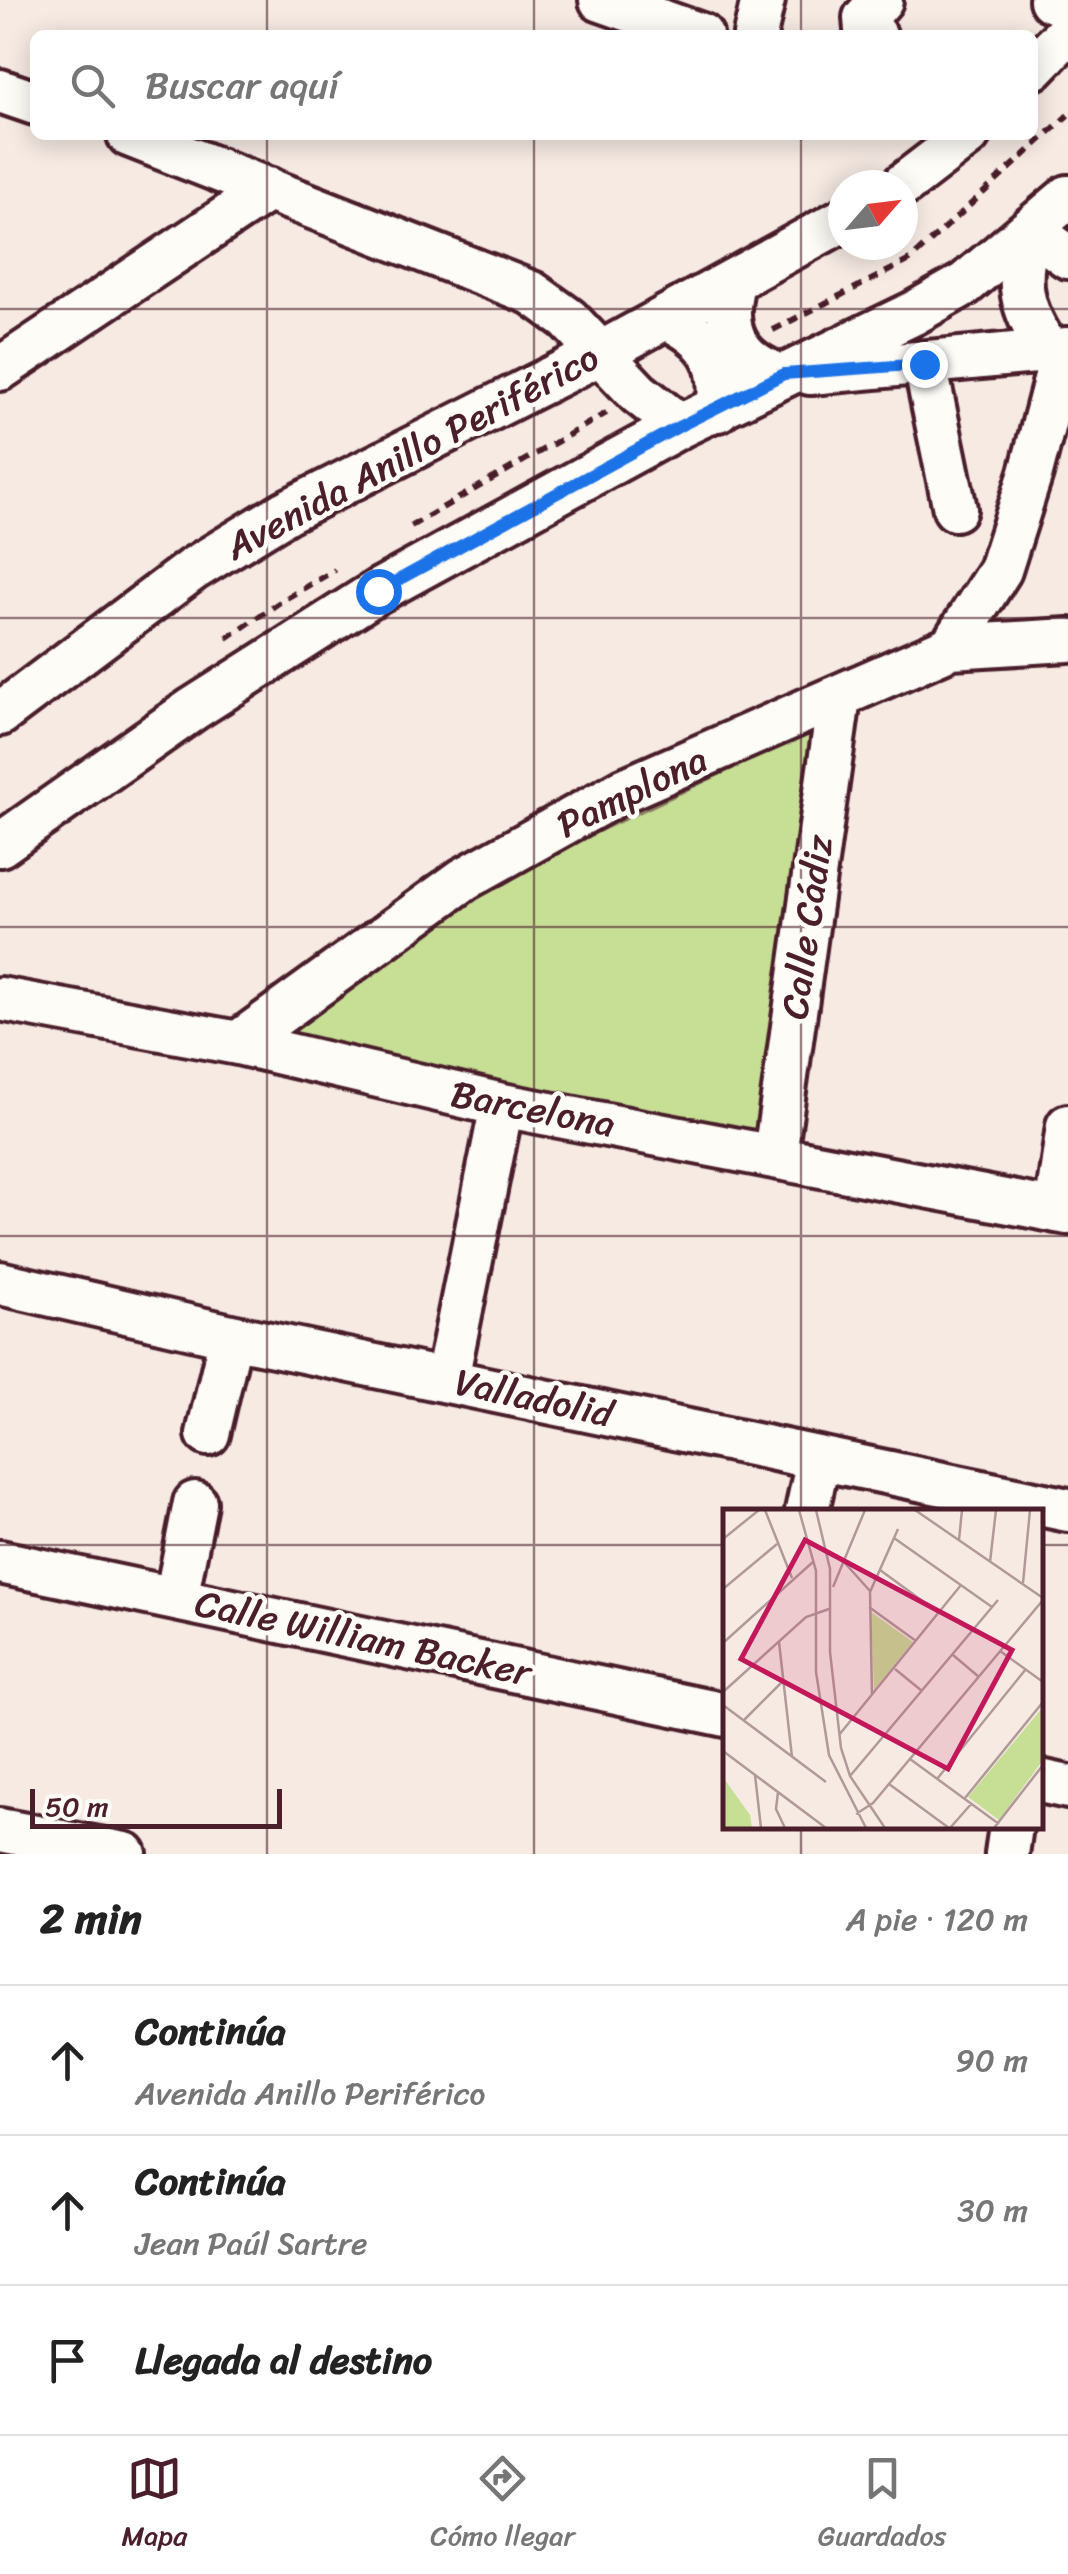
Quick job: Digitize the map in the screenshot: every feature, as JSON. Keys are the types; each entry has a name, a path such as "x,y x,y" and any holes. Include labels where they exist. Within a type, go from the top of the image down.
{"street":[{"path":"601,0 687,30"},
{"path":"756,30 763,0"},
{"path":"866,30 865,18 881,0"},
{"path":"1051,0 1068,7"},
{"path":"1038,63 1068,32"},
{"path":"0,91 30,101"},
{"path":"142,140 532,294 568,319 638,393 699,418"},
{"path":"918,171 951,140"},
{"path":"0,369 269,189"},
{"path":"0,845 193,709 378,591 699,418 965,284 1068,196"},
{"name":"Avenida Anillo Periférico","path":"0,714 193,569 286,512 601,353 828,229"},
{"path":"1030,231 1068,257"},
{"path":"1030,231 1023,254 1022,296 1031,326 1060,350"},
{"path":"733,283 728,305 738,348 756,368 782,376 1060,350"},
{"path":"666,318 690,329 715,360 722,384 699,418"},
{"path":"951,648 1000,570 1031,472 1060,350"},
{"path":"924,364 954,508"},
{"name":"Pamplona","path":"238,1043 464,879 624,790 951,648 1068,640"},
{"name":"Calle Cádiz","path":"775,1155 840,698"},
{"path":"0,965 12,1001"},
{"name":"Barcelona","path":"12,1001 238,1043 502,1105 1062,1212"},
{"path":"447,1379 502,1105"},
{"path":"1062,1212 1068,1126"},
{"name":"Valladolid","path":"0,1283 231,1336 1068,1510"},
{"path":"208,1434 231,1336"},
{"path":"808,1509 818,1460"},
{"path":"176,1599 195,1504"},
{"name":"Calle William Backer","path":"0,1562 723,1714"},
{"path":"1043,1782 1068,1787"},
{"path":"1008,1854 1011,1829"},
{"path":"0,1830 125,1854"}],"path":[{"path":"738,348 910,260 1068,114"}],"green space":[{"path":"814,730 763,1135 279,1038 483,886"}],"route":[{"path":"378,591 680,426 784,374 924,364"}]}
